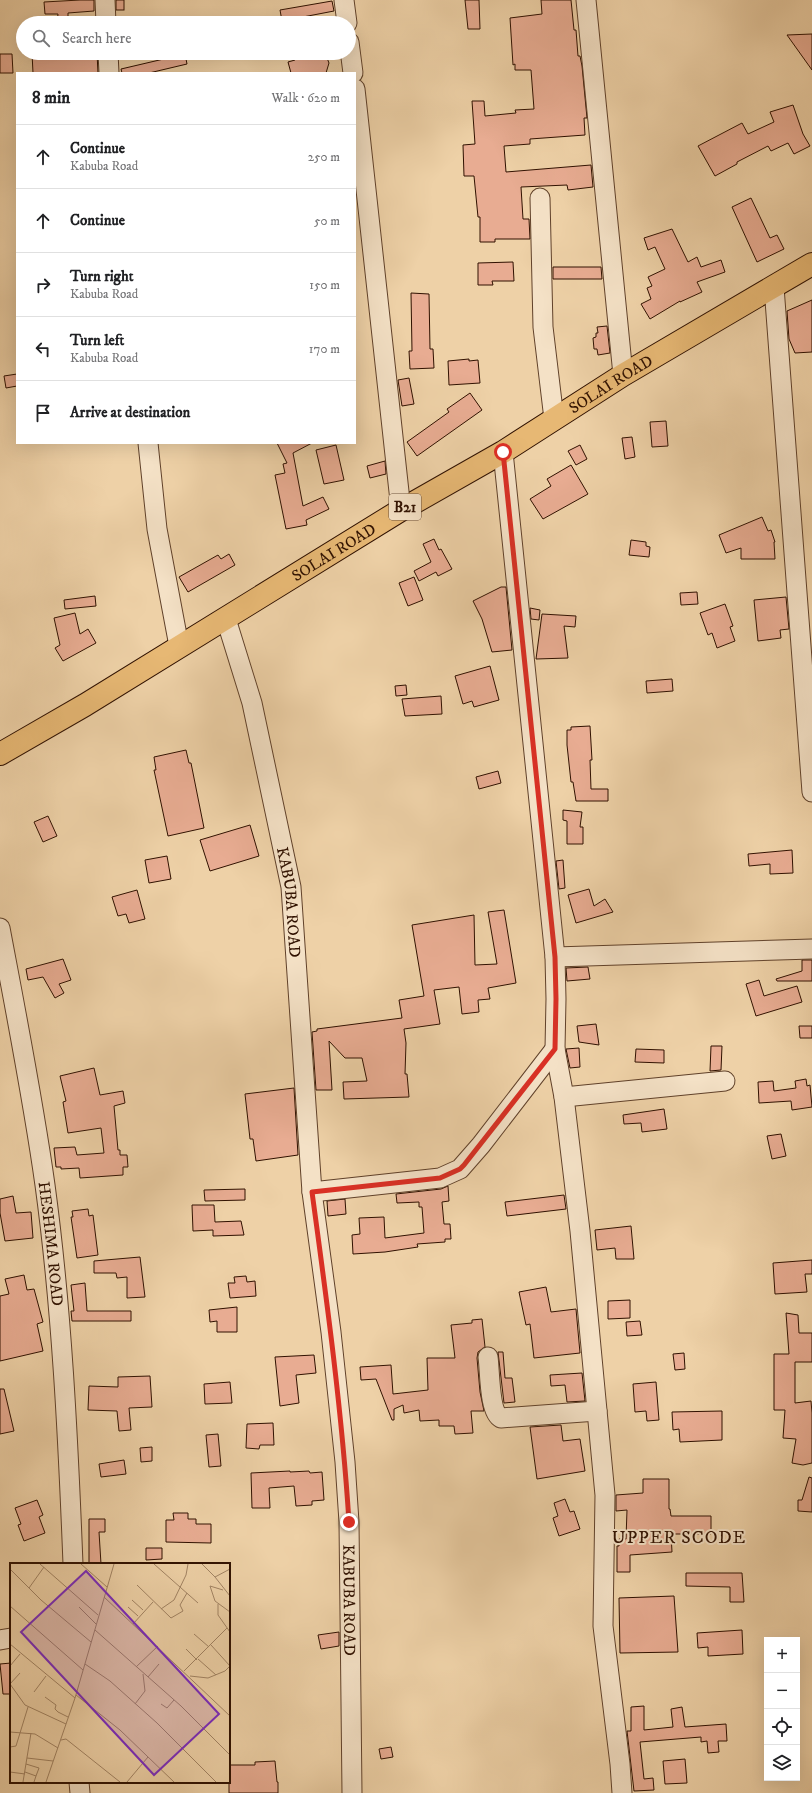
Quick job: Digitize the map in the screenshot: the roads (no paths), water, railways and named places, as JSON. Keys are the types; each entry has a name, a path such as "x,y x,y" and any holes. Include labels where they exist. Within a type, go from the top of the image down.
{"highway":[{"name":"SOLAI ROAD","path":"0,754 226,619 401,510 503,452 623,375 812,264"}],"street":[{"path":"105,0 106,16"},
{"path":"344,0 346,16"},
{"path":"586,0 623,375"},
{"path":"108,60 109,72"},
{"path":"351,60 353,72"},
{"path":"356,109 361,208 401,510"},
{"path":"540,198 543,327 554,419"},
{"path":"774,287 807,648 812,792"},
{"path":"148,444 157,529 179,646"},
{"path":"503,452 555,957 555,1049 564,1097 580,1231 605,1495 603,1626 620,1764 622,1793"},
{"name":"KABUBA ROAD","path":"226,619 252,703 291,887 312,1192 330,1325 345,1462 349,1522 352,1793"},
{"name":"HESHIMA ROAD","path":"0,928 45,1184 56,1278 69,1460 72,1563"},
{"path":"555,957 812,949"},
{"path":"312,1192 440,1178 460,1169 481,1145 555,1049"},
{"path":"564,1097 725,1081"},
{"path":"488,1357 494,1407 496,1415 500,1418 597,1411"},
{"path":"0,1640 10,1638"},
{"path":"79,1783 80,1793"}],"district":[{"name":"UPPER SCODE","path":"679,1537"}]}
